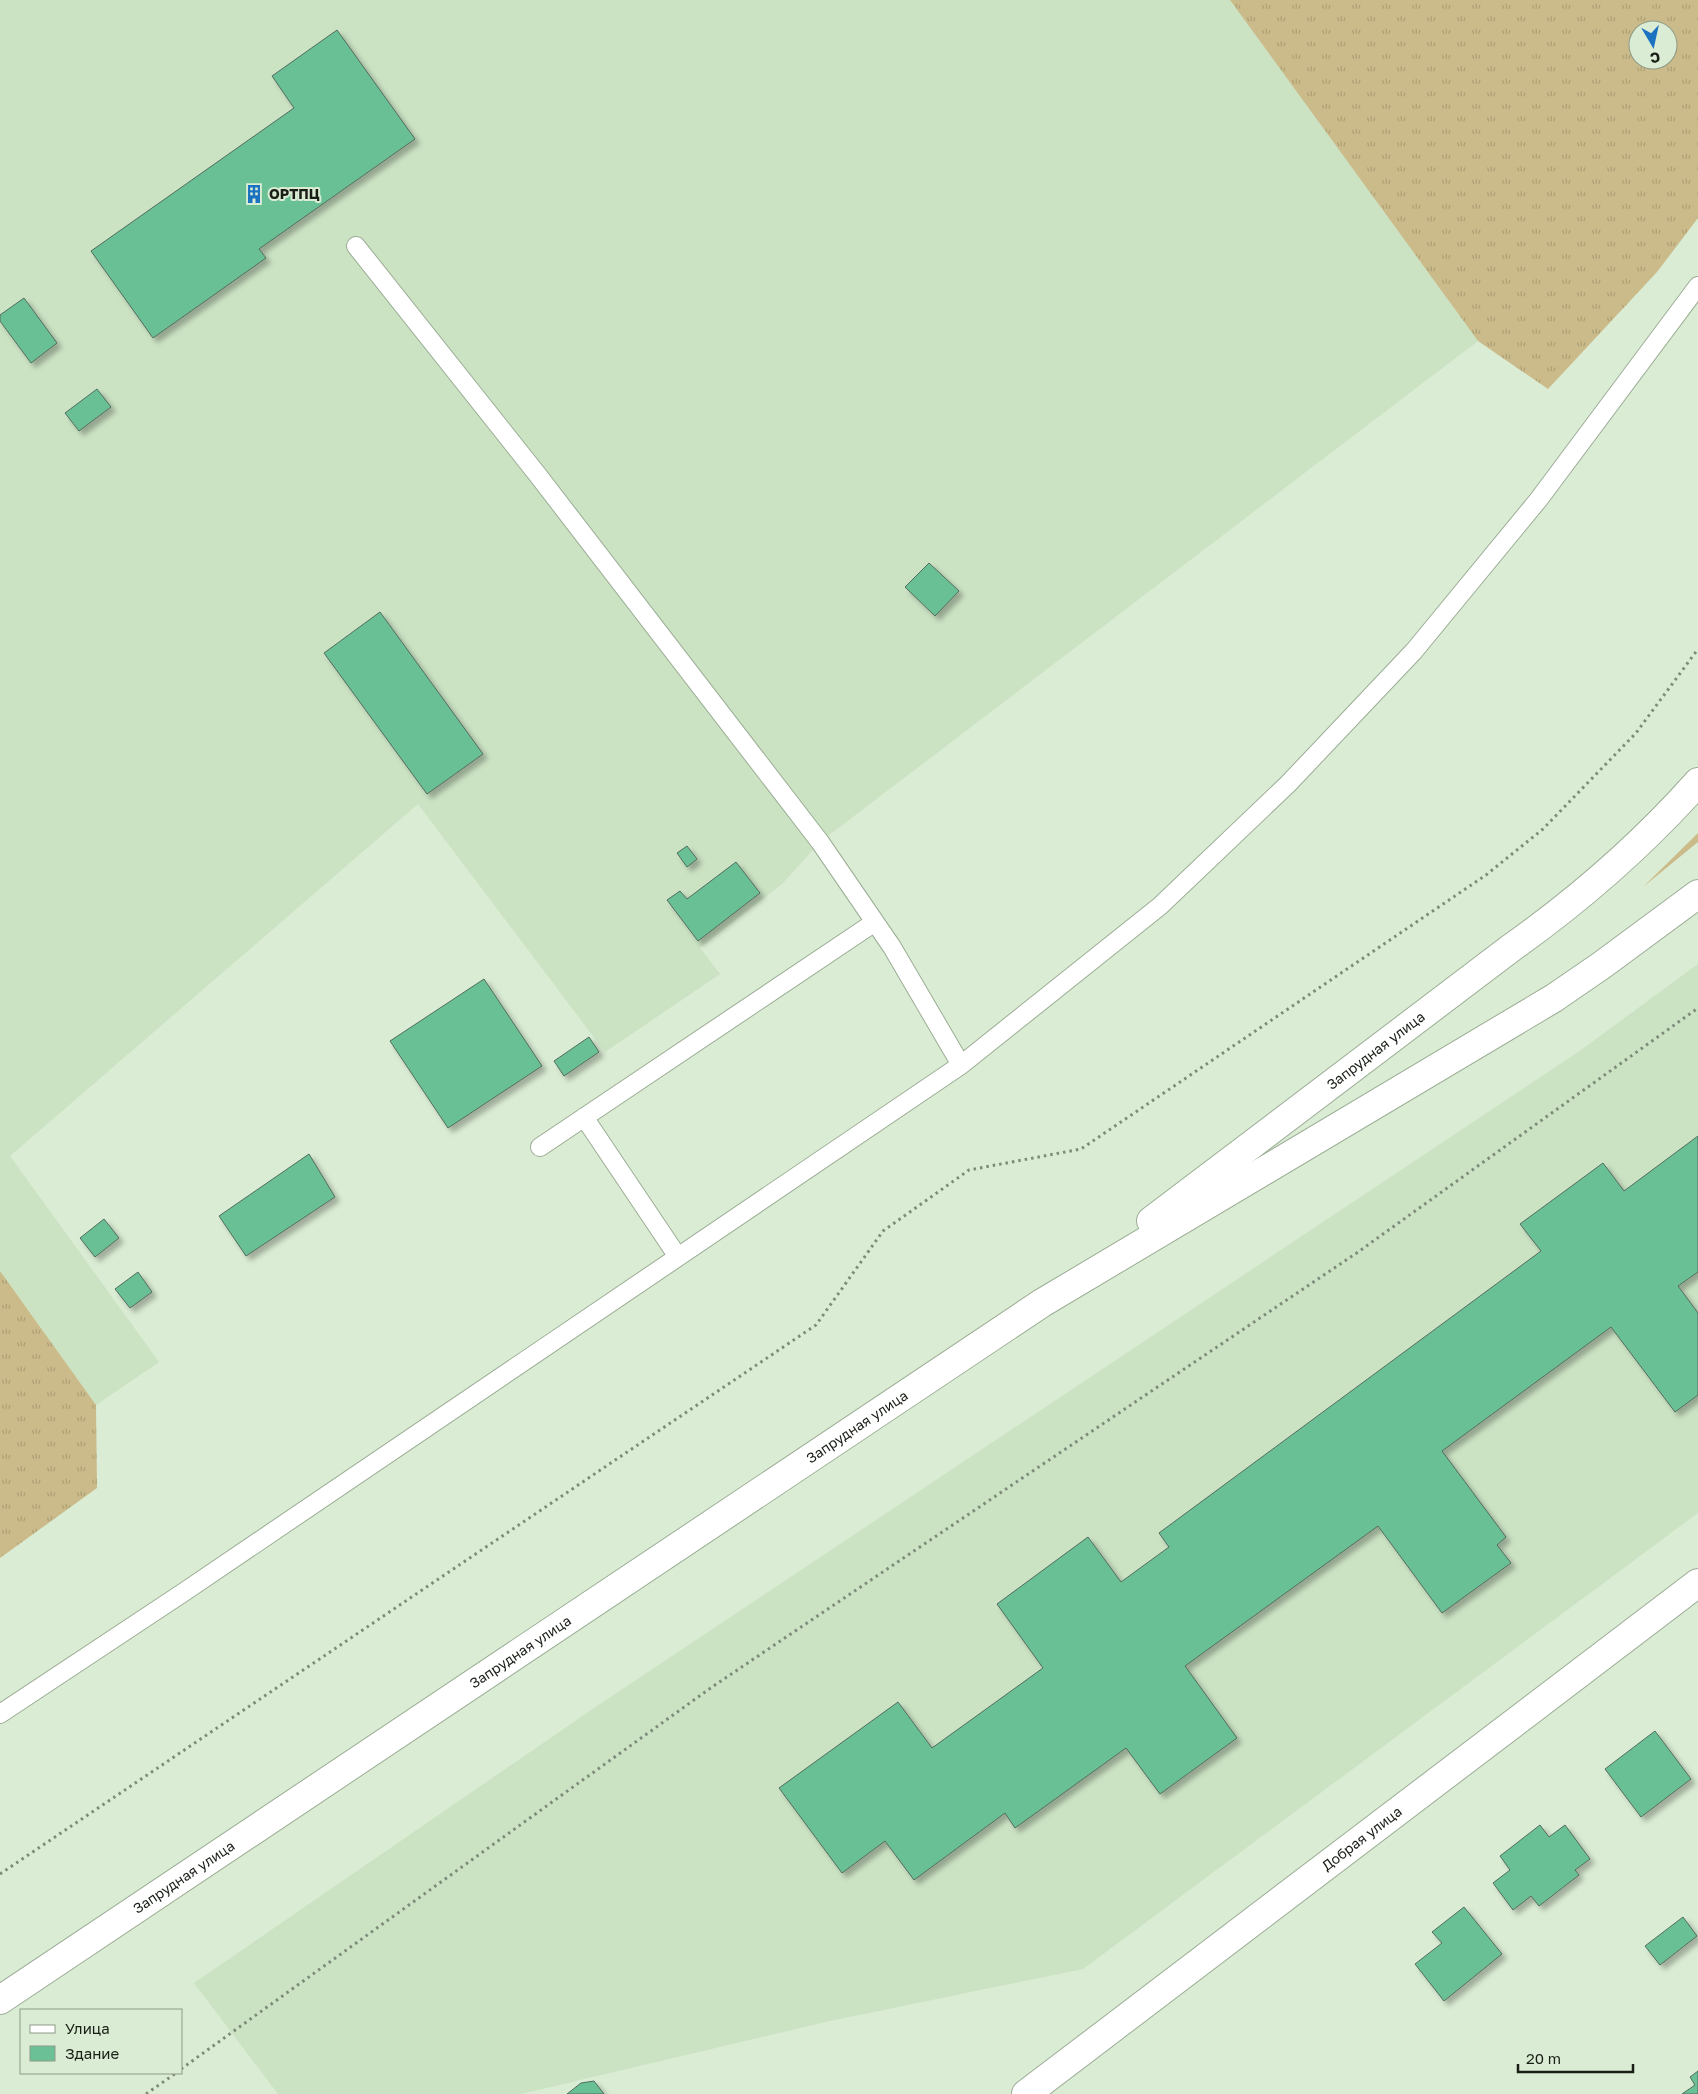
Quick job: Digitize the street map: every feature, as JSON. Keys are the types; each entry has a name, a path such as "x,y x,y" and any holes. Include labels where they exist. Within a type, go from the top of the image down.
{"main road":[{"name":"Запрудная улица","path":"1042,1303 1511,948 1561,913 1645,838 1698,782"},
{"name":"Запрудная улица","path":"0,2000 1042,1303 1554,998 1698,894"},
{"name":"Добрая улица","path":"1026,2094 1698,1583"}],"lane":[{"path":"356,246 537,474 820,842 892,948 961,1065"},
{"path":"0,1714 184,1592 961,1065 1160,906 1288,784 1414,651 1539,499 1698,286"},
{"path":"540,1147 875,922"},
{"path":"584,1117 678,1257"}],"path":[{"path":"0,1874 816,1325 883,1231 968,1170 1081,1149 1486,875 1543,829 1636,733 1698,649"},
{"path":"182,2068 712,1687 1358,1252 1698,1008"},
{"path":"146,2094 175,2074"}],"shaded area":[{"path":"0,0 1230,0 1478,341 820,842 782,884 700,948 720,974 605,1052 418,804 10,1156 159,1362 96,1405 0,1271"},
{"path":"1698,964 1698,1513 1083,1969 830,2021 521,2094 278,2094 194,1983 597,1706 1581,1050"}],"green space":[{"path":"1230,0 1698,0 1698,218 1657,272 1548,389 1478,341"},
{"path":"1698,833 1698,842 1643,887"},
{"path":"0,1271 96,1405 97,1488 0,1558"}],"building":[{"name":"ОРТПЦ","path":"337,30 415,139 259,249 266,258 153,338 91,251 294,108 272,76"},
{"path":"24,298 57,343 31,363 0,321 0,315"},
{"path":"97,389 111,407 79,431 65,413"},
{"path":"929,563 959,591 935,616 905,587"},
{"path":"380,612 483,754 427,794 324,653"},
{"path":"687,846 697,859 687,867 677,853"},
{"path":"736,862 760,893 698,941 667,900 680,891 687,899"},
{"path":"484,979 542,1066 448,1128 390,1041"},
{"path":"589,1037 599,1052 564,1076 554,1061"},
{"path":"1698,1136 1698,1272 1678,1286 1698,1313 1698,1395 1675,1412 1611,1327 1442,1451 1506,1537 1497,1545 1511,1563 1442,1613 1378,1526 1185,1666 1237,1738 1160,1794 1126,1748 1015,1828 1005,1813 914,1880 885,1841 842,1873 779,1788 898,1702 932,1748 1043,1668 997,1604 1088,1537 1121,1582 1169,1547 1159,1533 1541,1251 1520,1224 1603,1163 1624,1191"},
{"path":"309,1154 335,1197 246,1256 219,1216"},
{"path":"104,1219 119,1238 95,1257 80,1238"},
{"path":"138,1272 152,1292 130,1308 115,1289"},
{"path":"1655,1731 1691,1779 1641,1817 1605,1769"},
{"path":"1540,1825 1549,1837 1565,1825 1590,1859 1575,1870 1579,1875 1539,1906 1531,1896 1513,1910 1493,1883 1510,1870 1500,1856"},
{"path":"1464,1907 1502,1954 1444,2001 1415,1964 1442,1943 1432,1932"},
{"path":"1683,1917 1697,1936 1660,1965 1645,1946"},
{"path":"1698,2071 1698,2094 1682,2094 1695,2085 1690,2077"},
{"path":"594,2081 604,2094 567,2094 581,2083"}],"place":[{"name":"ОРТПЦ","path":"254,194"}]}
